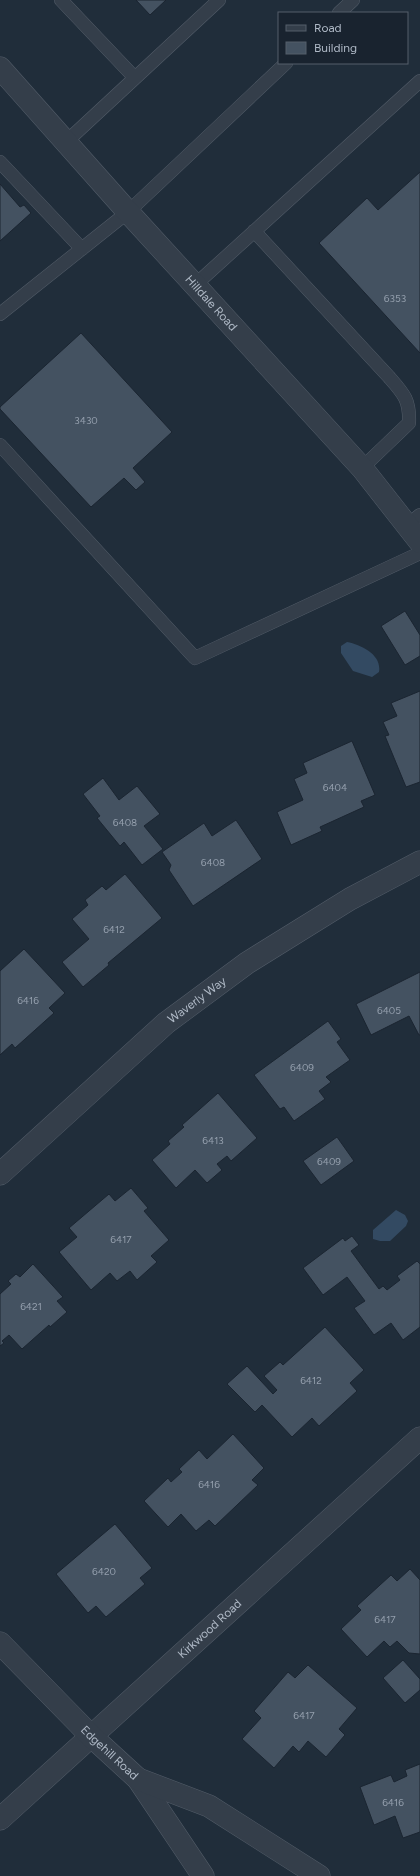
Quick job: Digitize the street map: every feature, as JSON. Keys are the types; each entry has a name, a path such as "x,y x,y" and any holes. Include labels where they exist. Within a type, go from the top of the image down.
{"street":[{"name":"Hilldale Road","path":"0,68 128,212 416,527"},
{"name":"Waverly Way","path":"0,1174 166,1023 247,963 350,899 420,862"},
{"name":"Kirkwood Road","path":"0,1820 420,1438"},
{"name":"Edgehill Road","path":"0,1643 92,1736 138,1779 203,1876"},
{"path":"138,1779 209,1806 319,1876"}],"lane":[{"path":"61,0 135,78"},
{"path":"66,142 219,0"},
{"path":"340,12 352,0"},
{"path":"0,314 128,212 285,64"},
{"path":"195,285 420,81"},
{"path":"0,162 82,249"},
{"path":"254,231 384,371 406,397 410,409 409,423 362,468"},
{"path":"0,445 195,658 420,553"}],"water":[{"path":"347,642 365,648 370,652 377,661 379,672 372,677 353,671 341,653 341,646"},
{"path":"396,1210 405,1215 408,1221 406,1226 390,1241 373,1239 373,1230"}],"building":[{"path":"136,0 166,0 150,15"},
{"path":"420,172 420,353 319,243 367,198 378,210"},
{"path":"0,184 20,207 24,205 31,213 0,241"},
{"path":"81,333 172,432 133,468 145,482 136,490 124,478 91,507 0,409 0,407"},
{"path":"405,611 420,635 420,656 405,665 381,626"},
{"path":"420,691 420,782 406,787 385,736 389,735 383,722 397,716 391,703"},
{"path":"352,741 375,795 361,801 364,807 320,827 322,831 291,845 277,812 303,800 294,779 307,773 303,763"},
{"path":"103,778 119,800 137,786 160,814 144,826 163,849 142,865 124,842 120,846 97,818 100,816 83,794"},
{"path":"236,820 262,859 193,906 169,870 171,865 162,852 204,823 212,836"},
{"path":"125,874 162,918 108,963 109,965 83,987 62,962 89,939 72,919 88,905 85,900 102,886 106,890"},
{"path":"24,949 65,993 49,1008 54,1013 15,1048 12,1044 0,1055 0,971"},
{"path":"420,972 420,1035 409,1016 371,1035 356,1004"},
{"path":"328,1021 341,1039 337,1042 350,1060 326,1077 331,1082 319,1091 325,1099 294,1121 284,1107 280,1109 254,1075"},
{"path":"218,1093 257,1138 231,1161 227,1156 217,1164 222,1170 207,1183 195,1170 176,1188 152,1160 170,1144 168,1141 184,1127 182,1125"},
{"path":"337,1137 354,1161 321,1185 303,1161"},
{"path":"131,1188 148,1208 144,1211 169,1240 151,1256 157,1262 137,1280 130,1271 117,1281 110,1273 91,1290 59,1252 77,1237 69,1228 109,1194 115,1201"},
{"path":"352,1236 359,1245 351,1251 379,1289 383,1286 387,1290 400,1280 397,1276 417,1261 420,1264 420,1327 403,1340 391,1323 374,1335 354,1308 365,1301 347,1277 323,1295 303,1268 343,1238 345,1241"},
{"path":"33,1264 63,1297 57,1301 67,1312 50,1327 49,1325 22,1349 9,1335 2,1341 4,1343 0,1346 0,1294 11,1284 8,1281 16,1274 20,1277"},
{"path":"325,1327 364,1370 350,1383 357,1391 319,1426 312,1418 292,1437 262,1405 255,1412 227,1384 247,1366 273,1394 277,1390 264,1376 280,1362 283,1365"},
{"path":"233,1434 264,1468 252,1480 258,1485 215,1526 209,1520 196,1531 181,1514 168,1527 144,1501 168,1478 171,1482 182,1472 179,1469 199,1450 207,1459"},
{"path":"115,1524 152,1568 140,1578 145,1584 106,1617 96,1606 88,1613 56,1574"},
{"path":"410,1569 420,1580 420,1654 409,1653 397,1641 390,1647 384,1641 367,1657 341,1629 361,1610 357,1606 391,1575 397,1581"},
{"path":"403,1660 420,1679 420,1690 405,1703 383,1678"},
{"path":"308,1665 357,1708 339,1729 345,1735 326,1757 308,1741 299,1752 293,1746 274,1768 242,1739 261,1718 254,1711 288,1672 295,1678"},
{"path":"420,1764 420,1832 403,1838 395,1816 374,1825 360,1787 391,1775 394,1782 407,1776 405,1770"}]}
